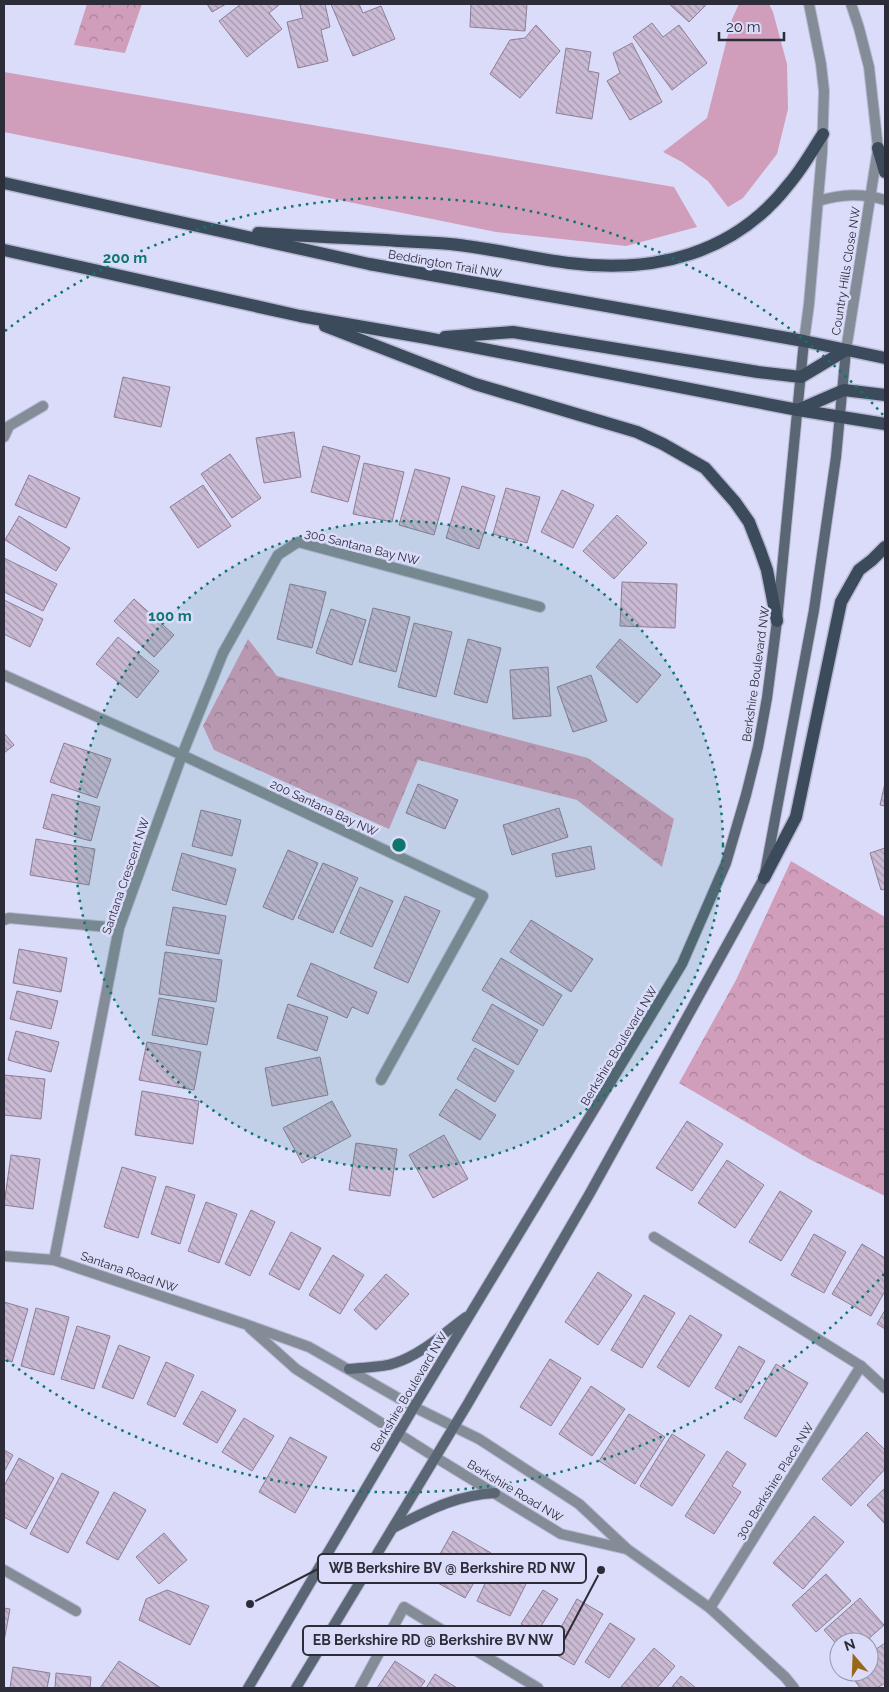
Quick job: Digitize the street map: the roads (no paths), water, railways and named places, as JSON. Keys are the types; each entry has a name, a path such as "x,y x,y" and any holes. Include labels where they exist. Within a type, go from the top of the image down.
{"main road":[{"path":"220,231 450,244 570,263 601,266 659,262 686,257 710,248 745,228 789,185 823,134"},
{"path":"878,148 885,172"},
{"name":"Beddington Trail NW","path":"4,183 369,264 804,341 885,358"},
{"path":"4,250 300,316 427,338 798,410 885,424"},
{"path":"300,316 475,384 637,432 705,468 735,502 749,522 767,570 777,621"},
{"path":"427,338 513,332 748,371 801,377 846,350"},
{"name":"Berkshire Boulevard NW","path":"248,1688 414,1407 682,964 726,863 758,747 767,698 777,621 804,341"},
{"path":"764,878 814,610 836,457 844,390 846,350"},
{"path":"798,410 844,390 885,395"},
{"path":"296,1688 454,1426 590,1193 796,818 841,602 859,570 885,547"},
{"path":"349,1369 396,1363 426,1347 471,1313"},
{"path":"392,1528 441,1504 476,1494 495,1493"}],"street":[{"path":"804,341 818,200 824,91 821,64 809,4"},
{"name":"Country Hills Close NW","path":"846,350 878,148 869,67 851,4"},
{"name":"Country Hills Close NW","path":"818,200 856,194 885,200"},
{"path":"4,437 9,426 43,406"},
{"name":"300 Santana Bay NW","path":"182,755 224,653 278,554 298,542 540,606"},
{"path":"4,675 182,755"},
{"name":"Santana Crescent NW","path":"54,1260 119,928 182,755"},
{"name":"200 Santana Bay NW","path":"182,755 483,896 381,1080"},
{"path":"4,920 10,918 119,928"},
{"path":"654,1238 861,1366 885,1388"},
{"name":"Santana Road NW","path":"4,1256 54,1260 309,1347 414,1407"},
{"name":"Santana Road NW","path":"245,1324 296,1370 399,1435"},
{"name":"300 Berkshire Place NW","path":"710,1608 861,1366"},
{"name":"Berkshire Road NW","path":"414,1407 479,1439 578,1504 627,1549 710,1608 785,1677 794,1688"},
{"name":"Berkshire Road NW","path":"399,1435 561,1534 627,1549"},
{"path":"4,1570 76,1610"},
{"path":"360,1688 404,1607 538,1688"}],"place":[{"name":"EB Berkshire RD @ Berkshire BV NW","path":"601,1570"},
{"name":"WB Berkshire BV @ Berkshire RD NW","path":"250,1604"}]}
